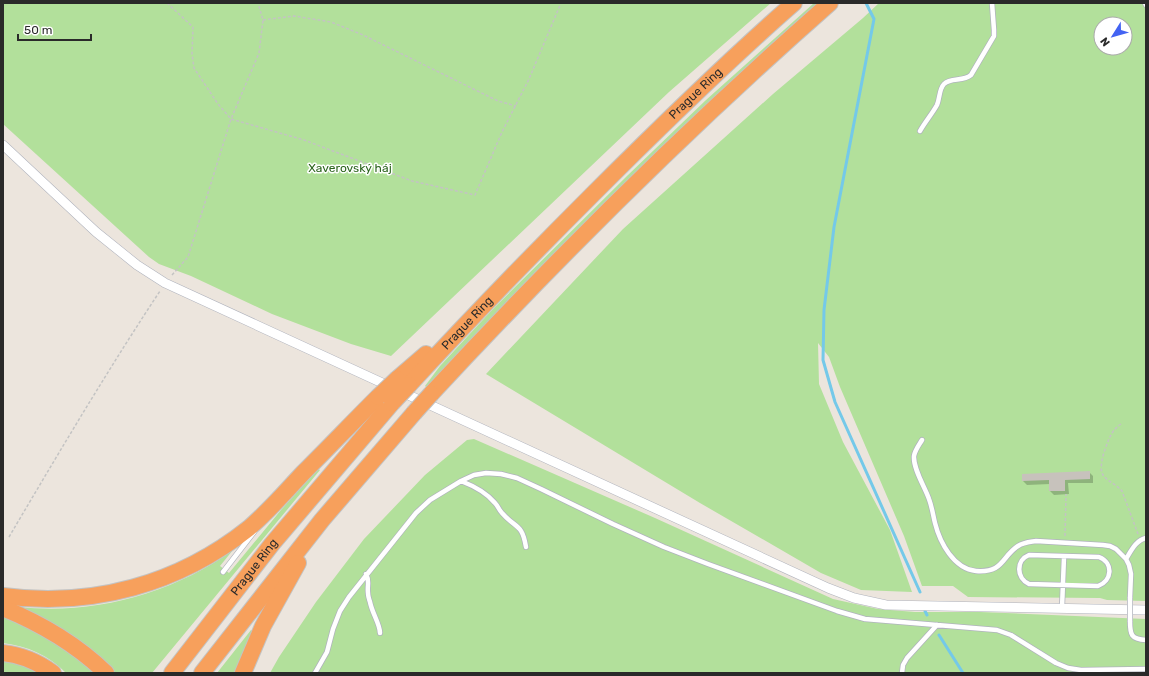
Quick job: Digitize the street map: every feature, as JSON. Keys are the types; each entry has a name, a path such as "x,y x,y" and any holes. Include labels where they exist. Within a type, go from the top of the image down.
{"highway":[{"name":"Prague Ring","path":"172,673 385,400 657,130 794,3"},
{"name":"Prague Ring","path":"202,673 322,520 431,394 530,289 646,173 761,65 830,3"},
{"path":"3,596 53,600 101,595 137,587 188,567 226,545 263,515 385,400"},
{"path":"243,673 263,626 322,520"},
{"path":"3,608 56,633 87,656 106,673"},
{"path":"3,653 24,657 43,666 53,673"}],"street":[{"path":"3,145 96,232 137,266 165,283 828,588 854,598 886,605 1146,610"}],"lane":[{"path":"920,132 937,103 941,88 944,84 950,81 967,78 992,41 994,30 992,3"},
{"path":"261,525 385,400"},
{"path":"922,440 915,451 914,462 930,500 935,526 943,545 948,553 961,565 967,569 988,570 1000,565 1015,548 1020,545 1036,541 1110,546 1121,553 1126,559 1131,574 1130,632 1133,637 1138,640 1146,640"},
{"path":"314,673 327,652 332,629 340,611 366,574 416,513 430,500 461,481 474,475 486,472 517,478 664,547 825,606 865,619 997,630 1023,641 1056,663 1068,668 1081,670 1146,669"},
{"path":"461,481 480,490 496,504 501,512 518,526 524,535 526,547"},
{"path":"223,572 256,531"},
{"path":"1126,559 1141,540 1146,538"},
{"path":"1029,555 1098,557 1104,559 1109,567 1109,576 1107,581 1098,586 1063,584 1029,584 1024,582 1021,578 1019,566 1020,561 1029,555"},
{"path":"1062,608 1064,556"},
{"path":"366,574 369,582 368,593 370,605 380,632"},
{"path":"902,673 903,665 907,658 937,625"},
{"path":"1132,673 1136,670"}],"path":[{"path":"167,3 193,27 192,54 194,68 218,104 231,119 304,140 412,181 475,195 561,3"},
{"path":"9,537 128,339 165,283 188,257 231,119 259,53 263,20 258,3"},
{"path":"263,20 294,16 332,22 363,35 498,101 516,106"},
{"path":"1121,424 1112,433 1100,468 1103,475 1122,491 1141,540"},
{"path":"1064,543 1066,494"}],"green space":[{"name":"Xaverovský háj","path":"3,3 771,3 669,92 391,356 351,344 272,314 191,276 159,264 149,257 3,124"},
{"path":"814,3 821,3 428,388 425,386 440,366 493,309 628,175 706,100"},
{"path":"879,3 1146,3 1146,601 1107,600 1100,598 968,597 953,586 922,586 904,536 840,387 829,357 818,343 819,384 843,442 890,530 912,592 861,590 821,573 700,503 486,374 623,229 773,94"},
{"path":"474,439 655,518 833,599 878,609 915,612 980,612 1146,619 1146,673 270,673 316,602 364,539 425,475 467,440"},
{"path":"318,469 320,470 152,673 115,673 104,662 19,607 47,609 76,608 131,598 184,579 233,550 220,566 229,573 281,510"},
{"path":"3,616 27,626 54,641 97,673 66,673 52,661 37,652 21,646 3,643"},
{"path":"251,630 252,631 236,673 217,673"},
{"path":"3,658 43,673 3,673"}],"building":[{"path":"1090,471 1090,479 1065,480 1065,491 1049,491 1049,480 1022,481 1022,474"}],"waterway":[{"path":"866,3 874,19 834,227 824,310 823,360 835,402 920,592"},
{"path":"925,611 927,615"},
{"path":"939,635 963,673"}]}
